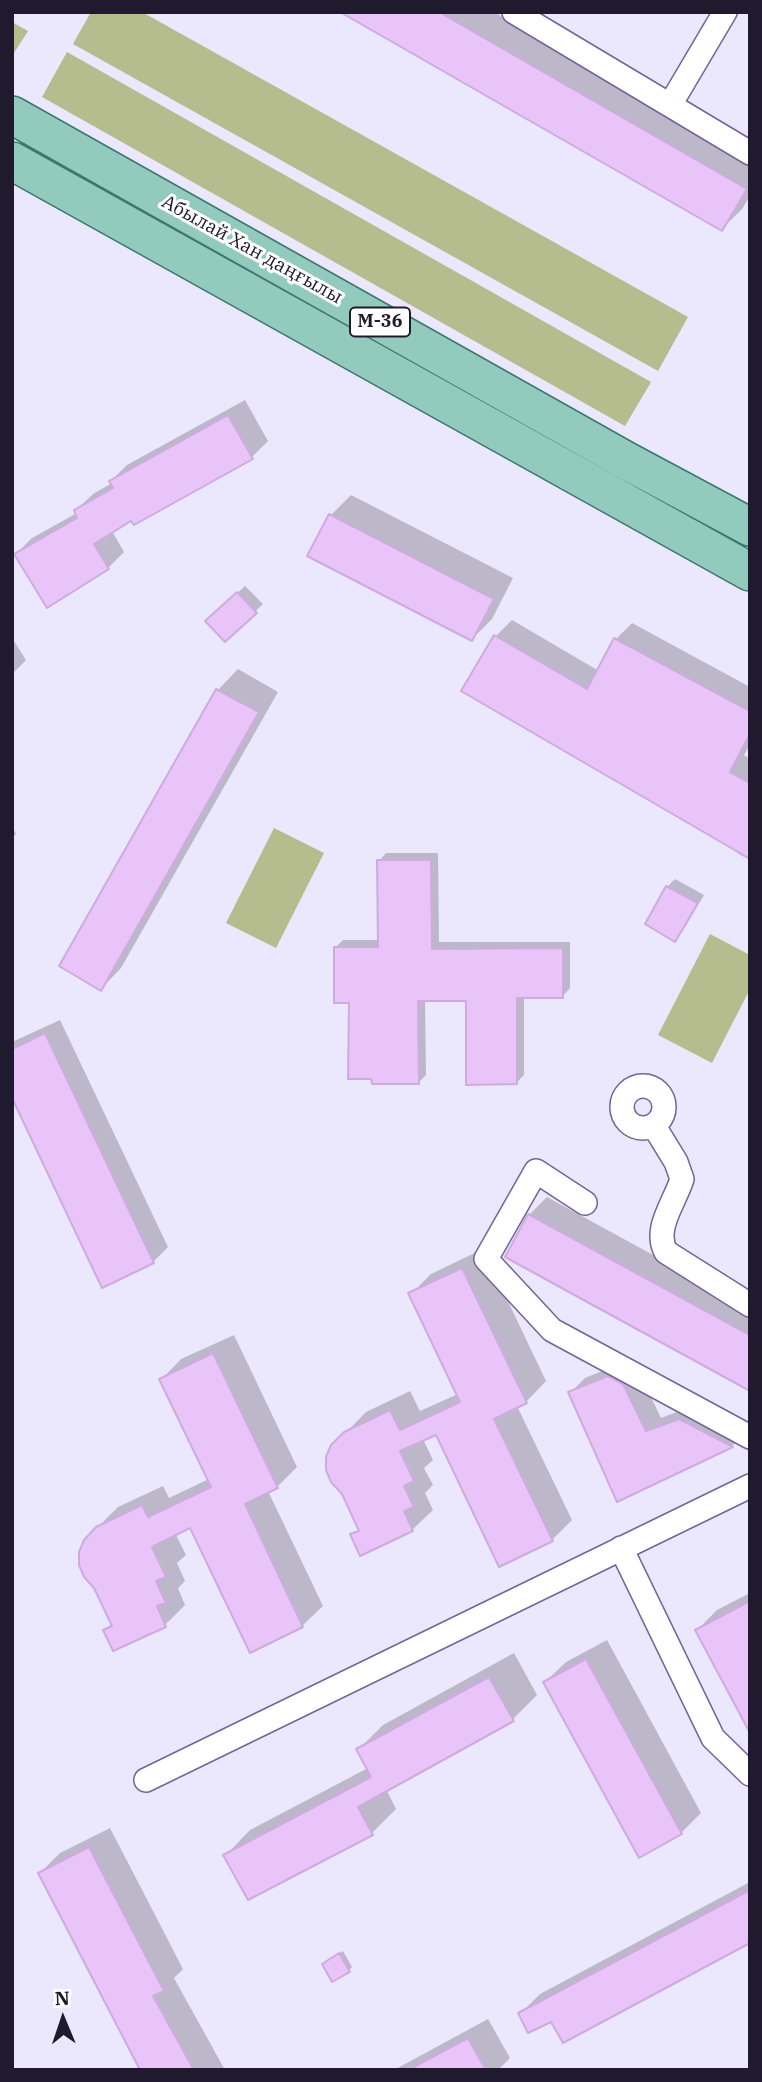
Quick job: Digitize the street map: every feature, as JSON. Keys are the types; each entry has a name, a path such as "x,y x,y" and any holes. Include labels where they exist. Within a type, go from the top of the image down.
{"main road":[{"name":"Абылай Хан даңғылы","path":"12,115 625,460 750,527"},
{"name":"Абылай Хан даңғылы","path":"12,161 750,572"}],"street":[{"path":"514,12 750,153"},
{"path":"670,105 725,12"},
{"path":"654,1126 676,1163 682,1179 661,1230 662,1245 666,1252 750,1305"},
{"path":"585,1203 536,1171 486,1259 552,1330 750,1437"},
{"path":"146,1780 750,1486"},
{"path":"621,1548 713,1738 747,1768"}],"green space":[{"path":"91,12 142,12 688,317 658,371 73,44"},
{"path":"12,22 28,31 12,56"},
{"path":"67,52 651,382 625,426 42,97"},
{"path":"274,828 324,853 276,948 226,923"},
{"path":"710,934 750,955 750,989 712,1063 658,1035"}],"building":[{"path":"340,12 439,12 747,189 722,231"},
{"path":"228,415 253,459 134,525 131,521 94,544 109,569 47,608 14,554 77,518 74,510 113,488 109,481"},
{"path":"329,514 494,599 472,641 307,556"},
{"path":"237,592 257,613 225,642 205,621"},
{"path":"494,635 587,689 614,638 750,711 750,734 730,772 750,783 750,859 461,691"},
{"path":"216,689 259,712 101,991 59,966"},
{"path":"377,860 431,860 432,949 563,948 563,998 517,998 517,1084 466,1085 466,1001 418,1001 419,1084 372,1084 371,1079 348,1079 349,1003 334,1003 334,947 378,947"},
{"path":"666,886 698,903 675,942 645,924"},
{"path":"45,1033 154,1263 102,1288 12,1098 12,1049"},
{"path":"528,1214 750,1335 750,1391 505,1257"},
{"path":"462,1268 527,1403 494,1419 553,1541 499,1567 436,1435 400,1451 414,1481 404,1486 414,1507 404,1511 413,1531 360,1556 350,1534 359,1531 342,1494 331,1482 326,1470 326,1457 331,1445 344,1432 390,1410 400,1430 460,1402 408,1293"},
{"path":"213,1353 278,1488 245,1504 303,1627 250,1653 190,1528 152,1547 166,1577 156,1581 166,1603 157,1606 166,1627 113,1651 103,1630 112,1626 94,1588 84,1577 79,1565 79,1552 84,1540 96,1527 142,1505 148,1517 211,1487 159,1379"},
{"path":"608,1376 623,1384 646,1431 679,1419 733,1447 617,1502 568,1392"},
{"path":"750,1601 750,1733 695,1630"},
{"path":"586,1659 682,1834 639,1858 543,1682"},
{"path":"489,1677 514,1721 358,1807 373,1835 248,1900 223,1855 371,1777 356,1749"},
{"path":"89,1847 164,1991 153,1996 194,2070 140,2070 38,1873"},
{"path":"750,1890 750,1943 563,2043 551,2022 528,2033 518,2013"},
{"path":"339,1953 350,1972 332,1982 322,1964"},
{"path":"468,2038 486,2070 408,2070"}]}
